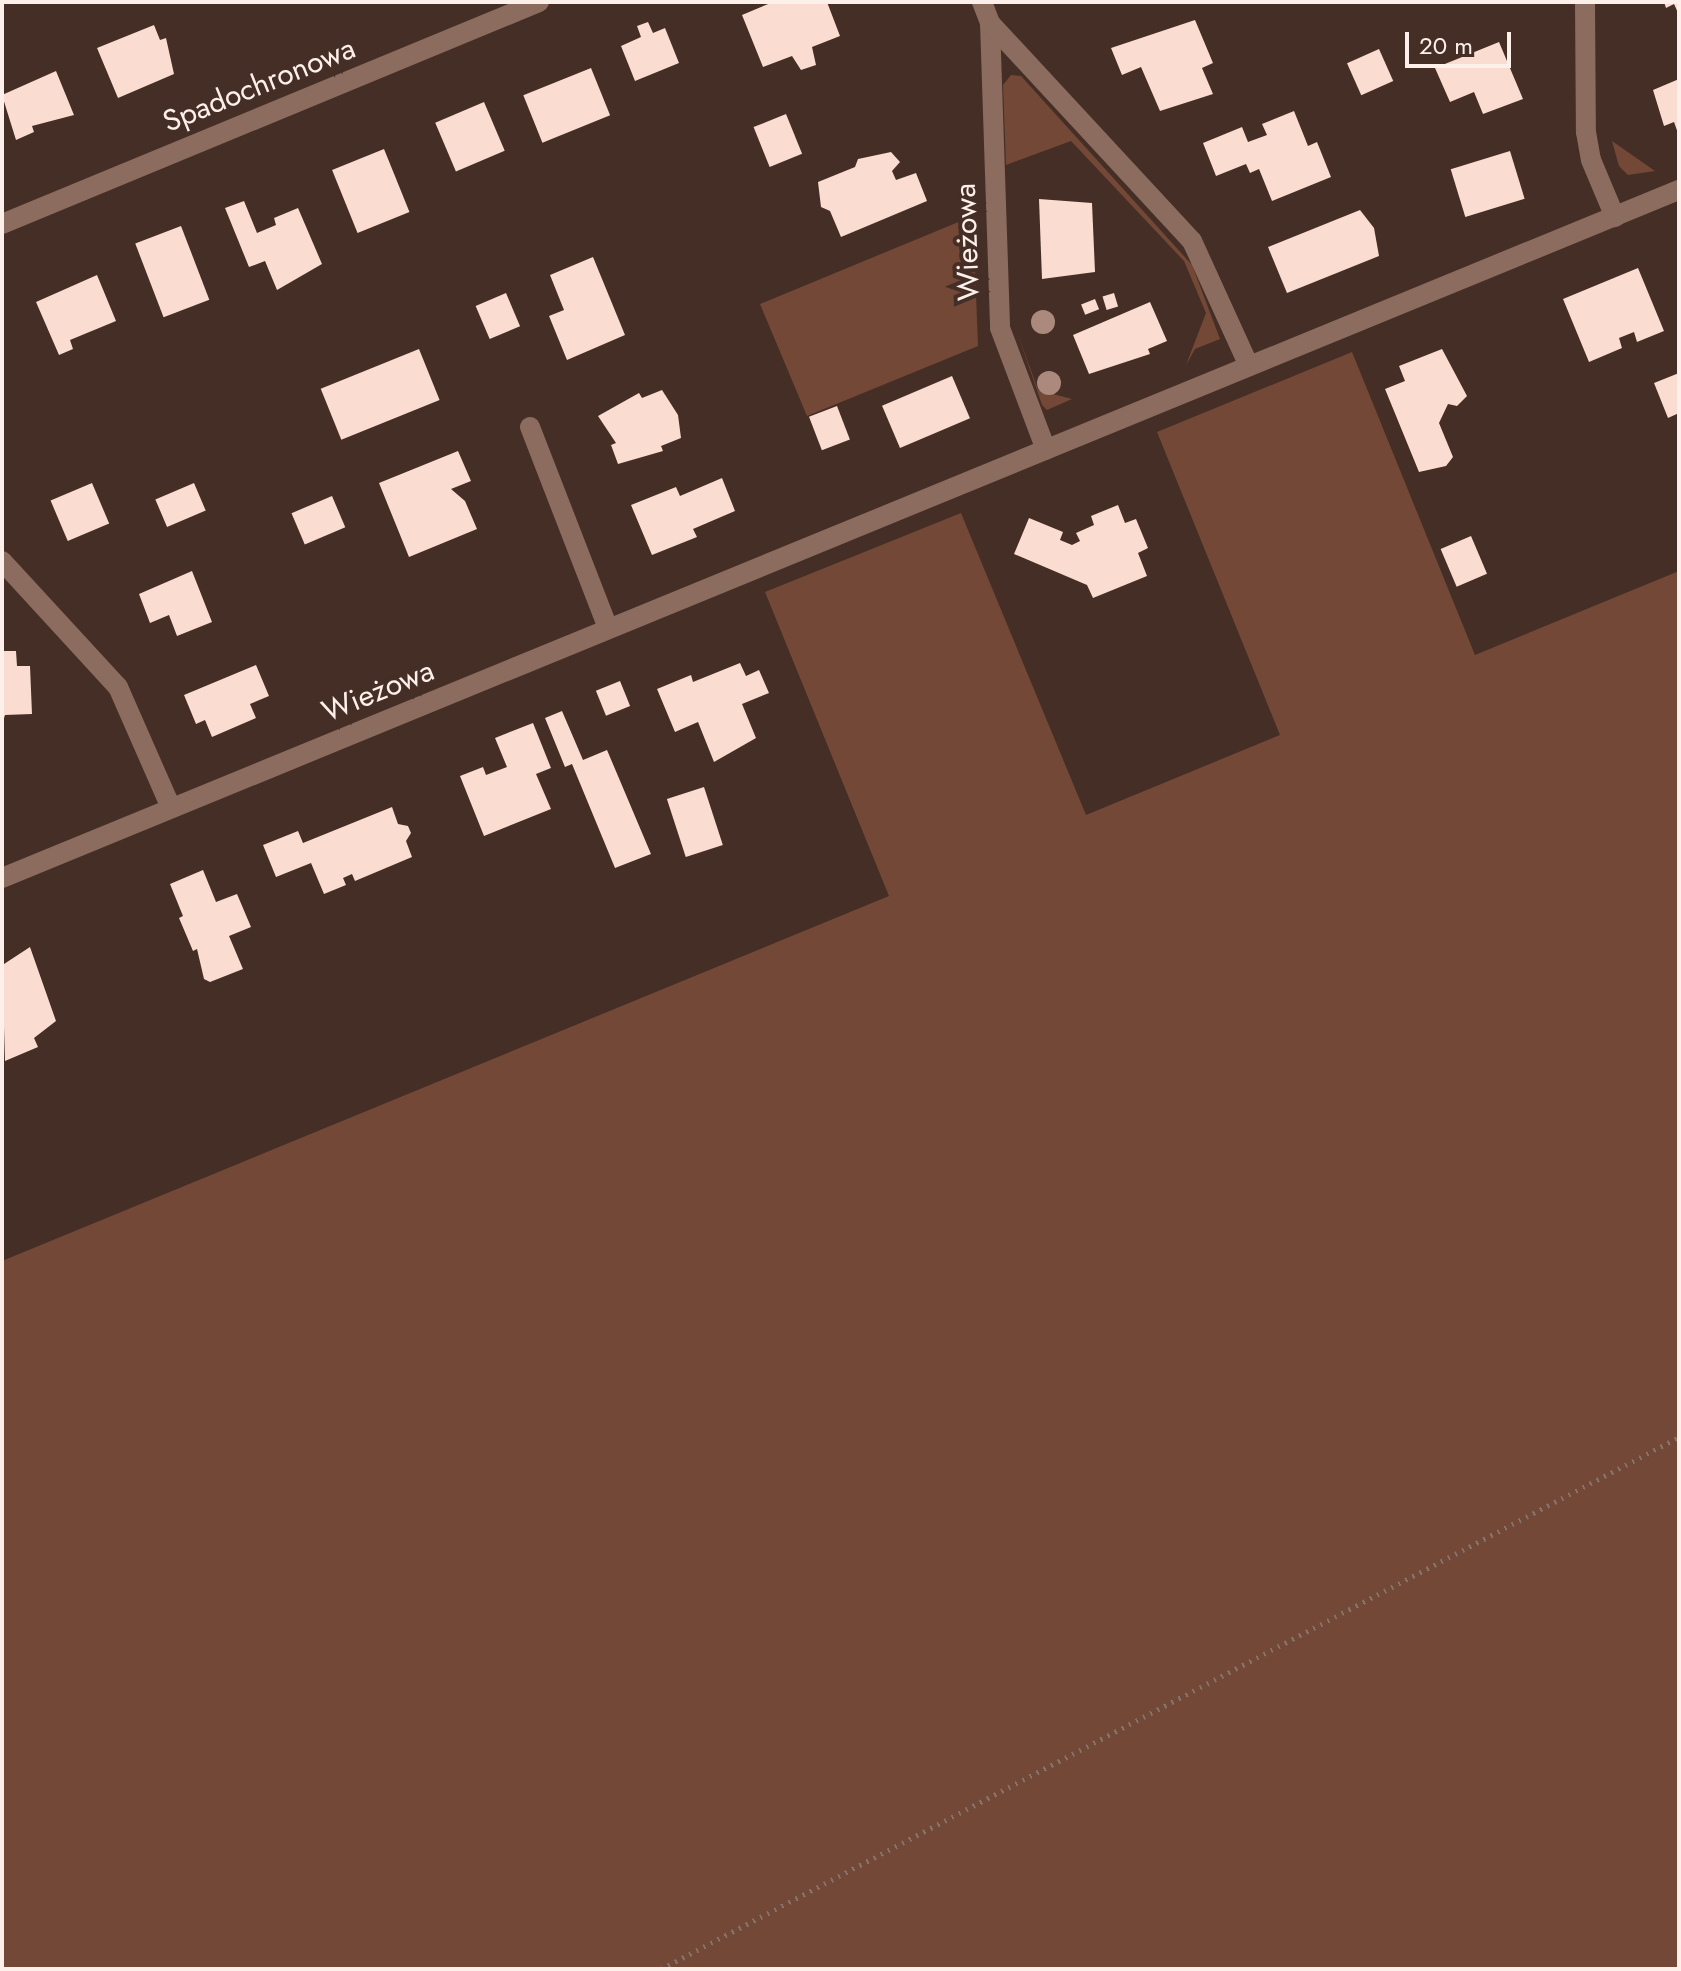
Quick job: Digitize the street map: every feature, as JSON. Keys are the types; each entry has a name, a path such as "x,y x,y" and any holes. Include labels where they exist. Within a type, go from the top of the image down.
{"street":[{"name":"Spadochronowa","path":"2,224 539,2"},
{"name":"Wieżowa","path":"982,2 990,23 1000,328 1046,450"},
{"path":"1585,2 1586,132 1591,160 1615,217"},
{"name":"Wieżowa","path":"990,23 1192,241 1249,366"},
{"name":"Wieżowa","path":"2,878 1679,190"},
{"path":"530,427 608,628"},
{"path":"2,561 118,687 171,808"}],"path":[{"path":"661,1969 1679,1437"}],"shaded area":[{"path":"1011,75 1021,76 1192,265 1220,339 1195,349 1186,365 1206,313 1184,261 1071,141 1006,165 1003,85"},
{"path":"1612,141 1655,171 1628,175 1619,166"},
{"path":"973,216 978,346 807,416 760,304"},
{"path":"1016,329 1038,390 1072,399 1047,410 1042,405"},
{"path":"1352,352 1475,655 1679,571 1679,1969 2,1969 2,1261 889,896 765,592 961,513 1086,815 1280,735 1157,432"}],"building":[{"path":"773,2 827,2 840,36 812,47 816,65 801,70 792,56 763,67 742,15"},
{"path":"1664,2 1679,2 1679,15 1674,4 1666,8"},
{"path":"1195,20 1213,63 1202,68 1213,94 1160,111 1141,67 1122,75 1111,48"},
{"path":"648,22 653,33 665,28 679,63 635,81 621,46 641,37 637,26"},
{"path":"154,25 160,40 166,38 174,74 118,98 97,48"},
{"path":"1499,42 1523,99 1483,114 1474,92 1450,102 1435,68"},
{"path":"1379,49 1393,81 1361,95 1347,63"},
{"path":"591,68 610,115 542,143 523,95"},
{"path":"56,71 74,115 32,126 34,132 16,140 2,95"},
{"path":"1679,79 1679,136 1674,122 1664,126 1653,90"},
{"path":"484,102 505,151 456,171 435,123"},
{"path":"1294,111 1308,146 1317,142 1331,177 1272,201 1259,169 1250,173 1246,164 1216,176 1203,143 1242,127 1248,142 1267,135 1262,124"},
{"path":"786,114 802,154 770,167 754,127"},
{"path":"384,149 409,212 358,233 332,170"},
{"path":"1510,151 1525,199 1465,217 1451,169"},
{"path":"891,152 900,162 892,171 896,180 916,173 927,201 841,237 830,211 821,207 818,182 855,167 858,159"},
{"path":"1039,199 1092,203 1095,272 1042,279"},
{"path":"244,201 257,233 276,225 274,218 298,208 322,264 277,290 265,261 249,267 225,208"},
{"path":"1360,210 1374,228 1379,256 1287,293 1268,247"},
{"path":"181,226 209,300 164,317 135,244"},
{"path":"593,257 625,335 567,360 549,316 564,310 550,275"},
{"path":"1638,268 1664,331 1637,342 1634,332 1619,338 1622,348 1589,362 1563,299"},
{"path":"97,275 116,321 70,340 73,349 59,355 36,302"},
{"path":"506,293 520,326 490,339 476,306"},
{"path":"1114,293 1118,306 1107,310 1103,297"},
{"path":"1095,299 1099,309 1085,315 1081,305"},
{"path":"1150,302 1167,341 1148,349 1150,354 1089,374 1073,335"},
{"path":"419,349 440,400 341,440 321,389"},
{"path":"1442,349 1467,396 1457,406 1448,404 1439,423 1453,457 1446,466 1419,472 1385,389 1405,381 1399,366"},
{"path":"1679,373 1679,413 1668,418 1654,383"},
{"path":"952,376 970,418 900,448 882,406"},
{"path":"662,390 678,415 681,438 661,446 663,451 618,464 611,445 616,443 598,416 639,393 642,398"},
{"path":"837,406 850,440 822,450 809,417"},
{"path":"458,451 471,481 451,489 465,501 477,529 409,557 379,483"},
{"path":"722,478 735,511 693,529 697,537 652,555 631,505 676,487 680,496"},
{"path":"92,483 109,524 68,541 51,501"},
{"path":"194,483 206,511 167,527 155,499"},
{"path":"332,496 345,527 305,544 291,513"},
{"path":"1118,505 1125,523 1136,519 1148,548 1138,553 1147,576 1093,598 1087,585 1014,554 1029,518 1063,532 1060,540 1072,545 1080,541 1076,533 1094,525 1091,516"},
{"path":"1471,536 1487,574 1457,587 1441,549"},
{"path":"192,571 212,622 177,636 169,615 150,623 139,594"},
{"path":"2,651 16,651 17,666 30,666 32,714 5,715 2,724"},
{"path":"740,663 746,676 759,670 769,693 742,704 756,738 714,762 698,722 675,732 657,689 691,675 693,682"},
{"path":"256,665 269,696 250,704 256,718 212,737 205,720 196,724 184,695"},
{"path":"620,681 630,706 606,716 596,691"},
{"path":"562,711 583,760 607,750 651,854 615,868 572,764 565,767 545,718"},
{"path":"533,723 551,768 536,774 551,809 484,836 460,776 483,767 486,775 507,767 495,738"},
{"path":"704,787 723,845 686,857 667,799"},
{"path":"392,807 398,824 408,826 411,833 406,841 412,857 355,881 352,874 343,878 346,885 324,894 311,863 276,877 263,845 298,831 303,843"},
{"path":"203,870 216,902 237,894 251,927 229,936 243,969 210,982 204,979 197,949 193,951 179,918 183,916 170,884"},
{"path":"30,947 56,1021 34,1038 38,1047 5,1061 2,959 4,964"}]}
